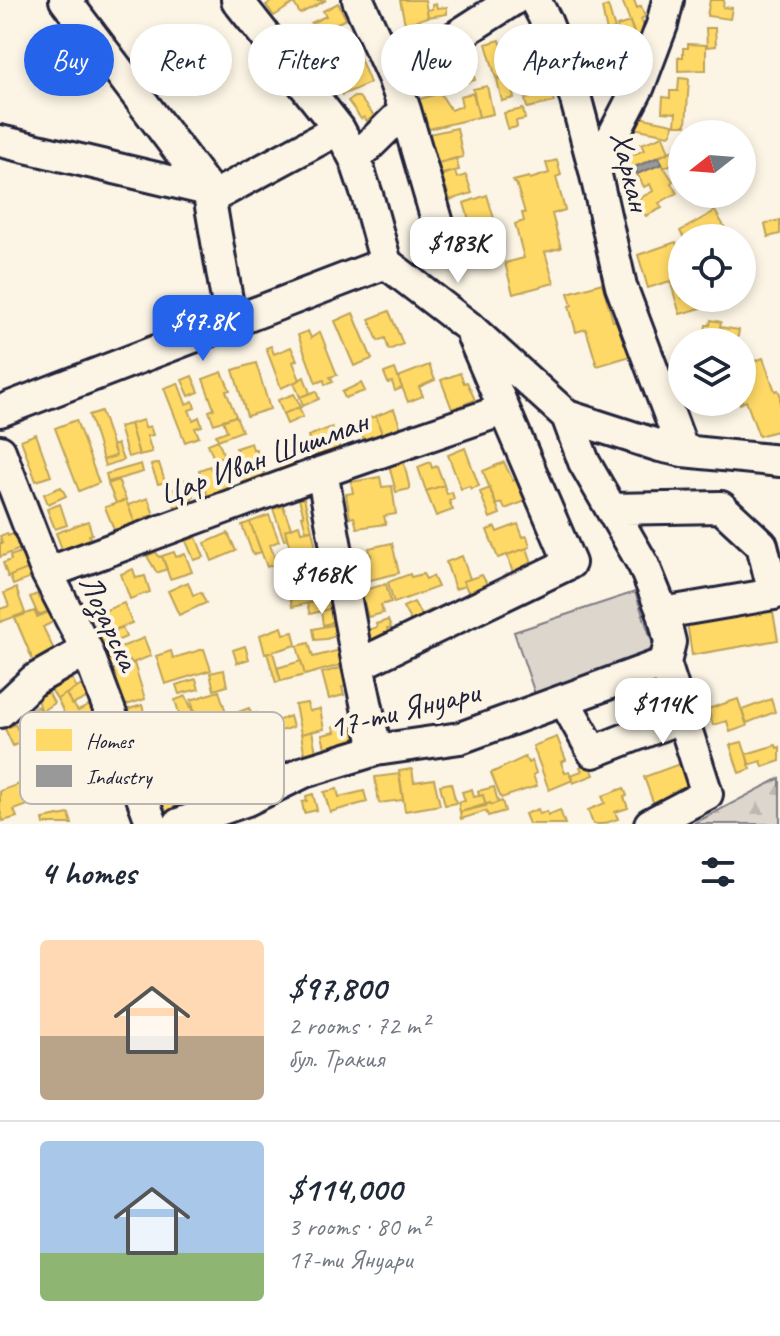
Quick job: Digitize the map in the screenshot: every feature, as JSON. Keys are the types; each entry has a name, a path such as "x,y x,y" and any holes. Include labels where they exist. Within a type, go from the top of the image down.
{"street":[{"path":"65,0 208,189 231,323"},
{"path":"237,0 339,129 355,159 386,263 469,327 567,416 683,451 780,461"},
{"path":"358,0 381,51"},
{"path":"476,24 513,0"},
{"name":"Харкан","path":"535,0 575,96 621,286 683,451"},
{"path":"595,171 639,86 668,0"},
{"path":"400,96 439,227"},
{"path":"355,159 405,110"},
{"path":"0,141 220,193 339,129"},
{"path":"0,411 386,263"},
{"path":"358,665 570,563 469,327"},
{"name":"Цар Иван Шишман","path":"47,573 322,472 503,410"},
{"path":"567,416 584,462 644,566 663,613 670,642 665,663 707,794 650,824"},
{"name":"Лозарска","path":"0,451 47,573 87,650 111,712"},
{"path":"322,472 376,750"},
{"path":"611,509 721,507 762,545 774,594 663,613"},
{"path":"0,712 34,680 87,650"},
{"name":"17-ти Януари","path":"284,782 304,772 376,750 460,738 665,663"},
{"path":"564,700 593,752 682,717"},
{"name":"Лозарска","path":"148,804 155,823"},
{"name":"17-ти Януари","path":"155,823 231,804"}],"green space":[{"path":"635,592 657,656 536,697 514,632"},
{"path":"780,778 780,824 693,824"}],"building: Homes":[{"path":"274,0 292,0 294,3 274,16 266,5"},
{"path":"292,0 326,0 300,14"},
{"path":"400,0 425,0 428,17 405,24"},
{"path":"622,0 634,0 637,8 641,6 645,17 641,19 643,24 631,24"},
{"path":"710,0 724,0 723,7 732,8 730,19 707,16"},
{"path":"338,3 346,19 336,24 312,24 326,16 323,11"},
{"path":"436,4 437,8 447,7 447,14 428,17 427,10"},
{"path":"608,6 613,24 605,24 602,8"},
{"path":"706,28 715,28 716,46 707,47"},
{"path":"494,42 494,71 486,44"},
{"path":"688,44 706,45 706,70 678,71 678,57 683,57 683,48 688,48"},
{"path":"679,78 689,79 686,120 675,120 676,113 662,112 663,97 670,98 670,91 678,91"},
{"path":"487,86 493,114 479,117 474,96 478,96 478,88"},
{"path":"442,96 451,110 462,106 460,96 474,96 479,117 420,131 410,102"},
{"path":"501,96 514,96 514,98 502,101"},
{"path":"553,96 554,102 527,108 525,99"},
{"path":"359,97 374,116 367,121 364,117 361,119 348,101"},
{"path":"523,109 525,119 516,121 517,127 508,129 504,113"},
{"path":"639,117 668,123 668,135 633,128"},
{"path":"457,128 463,157 433,164 424,135"},
{"path":"663,136 668,152 627,170 623,159 644,150 641,144"},
{"path":"668,153 668,166 664,168 659,157"},
{"path":"456,158 459,170 437,175 435,164"},
{"path":"557,160 561,175 556,177 565,210 552,214 561,248 545,252 554,283 513,294 505,263 524,258 515,224 524,221 522,213 525,213 513,181 549,173 546,163"},
{"path":"662,164 668,173 668,198 659,203 662,208 646,216 635,201 653,191 650,184 644,187 637,174"},
{"path":"455,171 457,178 466,175 472,193 450,200 442,175"},
{"path":"487,195 495,222 472,230 464,203"},
{"path":"715,211 723,224 692,224"},
{"path":"780,220 780,234 768,237 765,224"},
{"path":"495,222 498,229 474,240 469,230"},
{"path":"668,245 668,282 648,288 638,255"},
{"path":"602,283 613,321 623,319 634,355 597,366 586,329 576,332 568,293"},
{"path":"389,311 403,344 389,350 385,338 378,341 369,319"},
{"path":"353,313 372,359 354,366 335,321"},
{"path":"711,320 721,322 720,327 726,328 706,328"},
{"path":"308,331 311,338 320,332 337,375 330,377 333,382 325,385 324,380 316,383 298,335"},
{"path":"271,346 274,354 291,347 300,380 281,388 266,348"},
{"path":"763,358 775,391 778,390 780,394 780,430 759,436 752,416 756,416 756,361"},
{"path":"256,363 270,409 247,416 233,370"},
{"path":"429,365 435,380 419,387 423,396 408,402 398,377"},
{"path":"395,369 402,388 395,391 384,373"},
{"path":"222,372 236,416 214,424 209,411 214,409 203,379"},
{"path":"460,373 475,400 452,409 441,380"},
{"path":"192,376 199,392 189,396 182,380"},
{"path":"304,377 310,393 300,397 294,383"},
{"path":"178,383 186,404 193,401 195,408 189,410 193,420 199,417 202,426 195,428 199,437 185,442 164,388"},
{"path":"361,383 365,391 345,398 342,392"},
{"path":"316,391 319,399 303,406 300,397"},
{"path":"294,394 301,407 283,414 278,400"},
{"path":"299,407 303,417 287,424 283,414"},
{"path":"394,409 403,434 384,440 376,416"},
{"path":"101,411 116,456 103,460 89,415"},
{"path":"236,416 242,431 218,440 216,435 227,431 223,420"},
{"path":"376,416 386,447 366,446 358,422"},
{"path":"76,420 99,483 79,491 55,428"},
{"path":"143,420 145,428 150,426 153,435 147,436 152,452 139,455 130,424"},
{"path":"130,424 139,454 128,457 119,427"},
{"path":"332,427 342,455 318,463 308,436"},
{"path":"36,434 51,476 36,481 21,440"},
{"path":"286,439 289,448 295,446 298,456 291,458 294,466 280,470 272,444"},
{"path":"218,440 224,456 214,459 208,444"},
{"path":"251,443 267,481 244,489 232,456 238,454 236,448"},
{"path":"117,444 123,460 105,466 103,460 116,456 112,446"},
{"path":"465,448 479,486 471,489 469,486 461,489 448,455"},
{"path":"430,462 432,468 437,466 444,485 426,491 418,467"},
{"path":"504,462 513,481 521,477 531,499 505,509 502,503 496,505 483,471"},
{"path":"159,463 165,482 158,484 151,465"},
{"path":"404,463 410,489 396,492 389,465"},
{"path":"141,464 143,472 108,482 106,474"},
{"path":"210,466 211,470 222,466 231,492 210,503 199,470"},
{"path":"380,477 382,487 392,486 396,514 384,516 386,524 357,528 354,517 350,518 346,494 353,493 351,482"},
{"path":"118,480 126,500 116,503 108,484"},
{"path":"185,480 194,497 189,503 191,509 178,514 169,491 180,487 179,482"},
{"path":"444,485 447,494 452,492 454,499 449,501 453,510 436,516 426,491"},
{"path":"61,487 66,496 48,504 44,494"},
{"path":"490,488 500,514 490,518 480,492"},
{"path":"148,498 154,515 147,517 150,524 137,529 128,505"},
{"path":"304,498 312,530 306,531 299,499"},
{"path":"126,500 137,529 117,537 105,507"},
{"path":"60,504 67,525 55,529 47,509"},
{"path":"283,506 291,528 285,530 287,539 284,540 273,509"},
{"path":"269,515 279,541 270,545 277,563 267,567 250,522"},
{"path":"88,521 93,546 65,557 56,533"},
{"path":"250,522 261,552 253,555 242,525"},
{"path":"518,524 523,537 527,536 530,547 498,558 487,530 495,527 497,532"},
{"path":"299,525 301,532 312,530 316,548 292,555 285,530"},
{"path":"23,530 28,546 0,557 0,536"},
{"path":"228,533 236,551 212,561 205,543"},
{"path":"196,537 204,557 194,560 186,541"},
{"path":"392,543 399,573 358,583 352,560 371,556 369,548"},
{"path":"527,548 533,566 513,573 507,555"},
{"path":"21,552 22,556 31,553 35,566 8,577 3,563"},
{"path":"156,552 159,557 162,556 167,569 157,573 147,556"},
{"path":"174,552 176,557 185,554 192,572 170,579 162,556"},
{"path":"308,555 314,576 299,580 293,560"},
{"path":"462,556 470,579 463,581 465,586 455,589 446,562"},
{"path":"35,566 39,575 13,585 10,576"},
{"path":"133,569 136,578 145,576 150,592 130,599 121,574"},
{"path":"410,574 411,577 423,574 426,579 433,576 438,587 394,603 388,582"},
{"path":"482,575 487,584 478,589 483,597 473,602 463,581"},
{"path":"188,582 193,595 201,592 206,603 179,615 168,591"},
{"path":"312,582 313,586 322,584 325,599 292,607 289,593 300,591 298,586"},
{"path":"386,584 391,602 381,605 383,613 368,617 361,591"},
{"path":"16,588 25,613 0,622 0,609 9,606 4,593"},
{"path":"37,594 39,599 47,596 52,610 38,615 30,597"},
{"path":"342,595 345,605 310,614 307,604"},
{"path":"414,602 421,615 431,610 437,620 416,631 403,607"},
{"path":"124,603 132,623 101,635 93,615"},
{"path":"345,605 345,619 323,625 321,611"},
{"path":"772,607 778,640 692,655 687,622"},
{"path":"34,611 37,617 49,612 53,622 43,627 57,656 40,677 15,618"},
{"path":"388,620 391,628 387,629 393,643 366,653 363,627 367,626 368,630"},
{"path":"346,622 348,632 315,640 313,629"},
{"path":"122,627 126,637 103,647 99,638"},
{"path":"282,627 284,634 293,632 296,645 265,654 260,635"},
{"path":"144,638 151,656 111,666 106,653"},
{"path":"309,643 313,657 344,649 348,663 305,675 297,646"},
{"path":"245,646 249,659 237,663 233,650"},
{"path":"204,649 211,670 165,684 156,656 171,651 173,658"},
{"path":"273,652 281,681 276,683 267,653"},
{"path":"301,661 305,675 281,681 277,668"},
{"path":"134,663 145,699 123,706 112,670"},
{"path":"344,667 349,686 342,687 344,695 329,699 322,673"},
{"path":"224,670 227,686 214,690 210,673"},
{"path":"72,677 76,688 57,699 50,688"},
{"path":"196,679 199,689 179,694 176,685"},
{"path":"84,684 99,692 72,705 66,694"},
{"path":"47,690 54,703 42,711 36,698"},
{"path":"219,691 226,712 194,712 191,700"},
{"path":"66,694 78,711 90,705 93,712 64,712 57,699"},
{"path":"186,696 193,712 179,712 175,700"},
{"path":"738,699 747,726 730,732 727,721 713,725 708,709"},
{"path":"771,699 775,712 747,723 742,710"},
{"path":"307,703 309,711 320,709 324,729 301,734 295,705"},
{"path":"142,705 144,712 127,712"},
{"path":"38,706 41,712 26,712"},
{"path":"290,716 293,727 284,730 284,718"},
{"path":"354,719 357,742 328,761 322,735 335,732 333,727"},
{"path":"15,724 20,742 13,746 5,729"},
{"path":"312,731 319,768 305,758 301,734"},
{"path":"557,737 566,760 561,762 565,773 569,771 573,780 549,790 533,746"},
{"path":"742,742 751,769 739,773 730,745"},
{"path":"776,745 780,747 780,761 763,767 761,761 749,765 746,754"},
{"path":"525,757 528,763 532,761 537,786 501,798 491,773"},
{"path":"589,763 594,775 573,783 570,775 582,771 580,767"},
{"path":"682,763 695,799 657,813 644,777"},
{"path":"412,769 414,782 434,779 440,805 405,811 399,771"},
{"path":"399,774 403,800 379,803 375,777"},
{"path":"451,783 456,803 445,805 440,785"},
{"path":"20,784 20,804 31,804 14,810 17,817 3,821 0,791"},
{"path":"494,787 498,802 486,805 478,791"},
{"path":"624,788 628,808 615,812 618,819 593,824 588,810 605,803 602,796"},
{"path":"337,789 339,797 364,791 367,802 330,812 324,792"},
{"path":"472,789 474,797 483,795 486,806 460,812 458,802 465,801 462,792"},
{"path":"313,794 317,810 304,813 302,802 307,801 306,796"},
{"path":"502,801 505,811 488,816 486,811 461,819 460,812"},
{"path":"159,804 186,804 188,811 163,818"},
{"path":"212,804 223,804 215,815"},
{"path":"538,809 540,814 547,811 548,815 560,810 565,824 529,824 525,814"},
{"path":"69,814 72,824 44,824 43,819"}],"building: Industry":[{"path":"659,157 662,164 637,174 635,167"}]}
